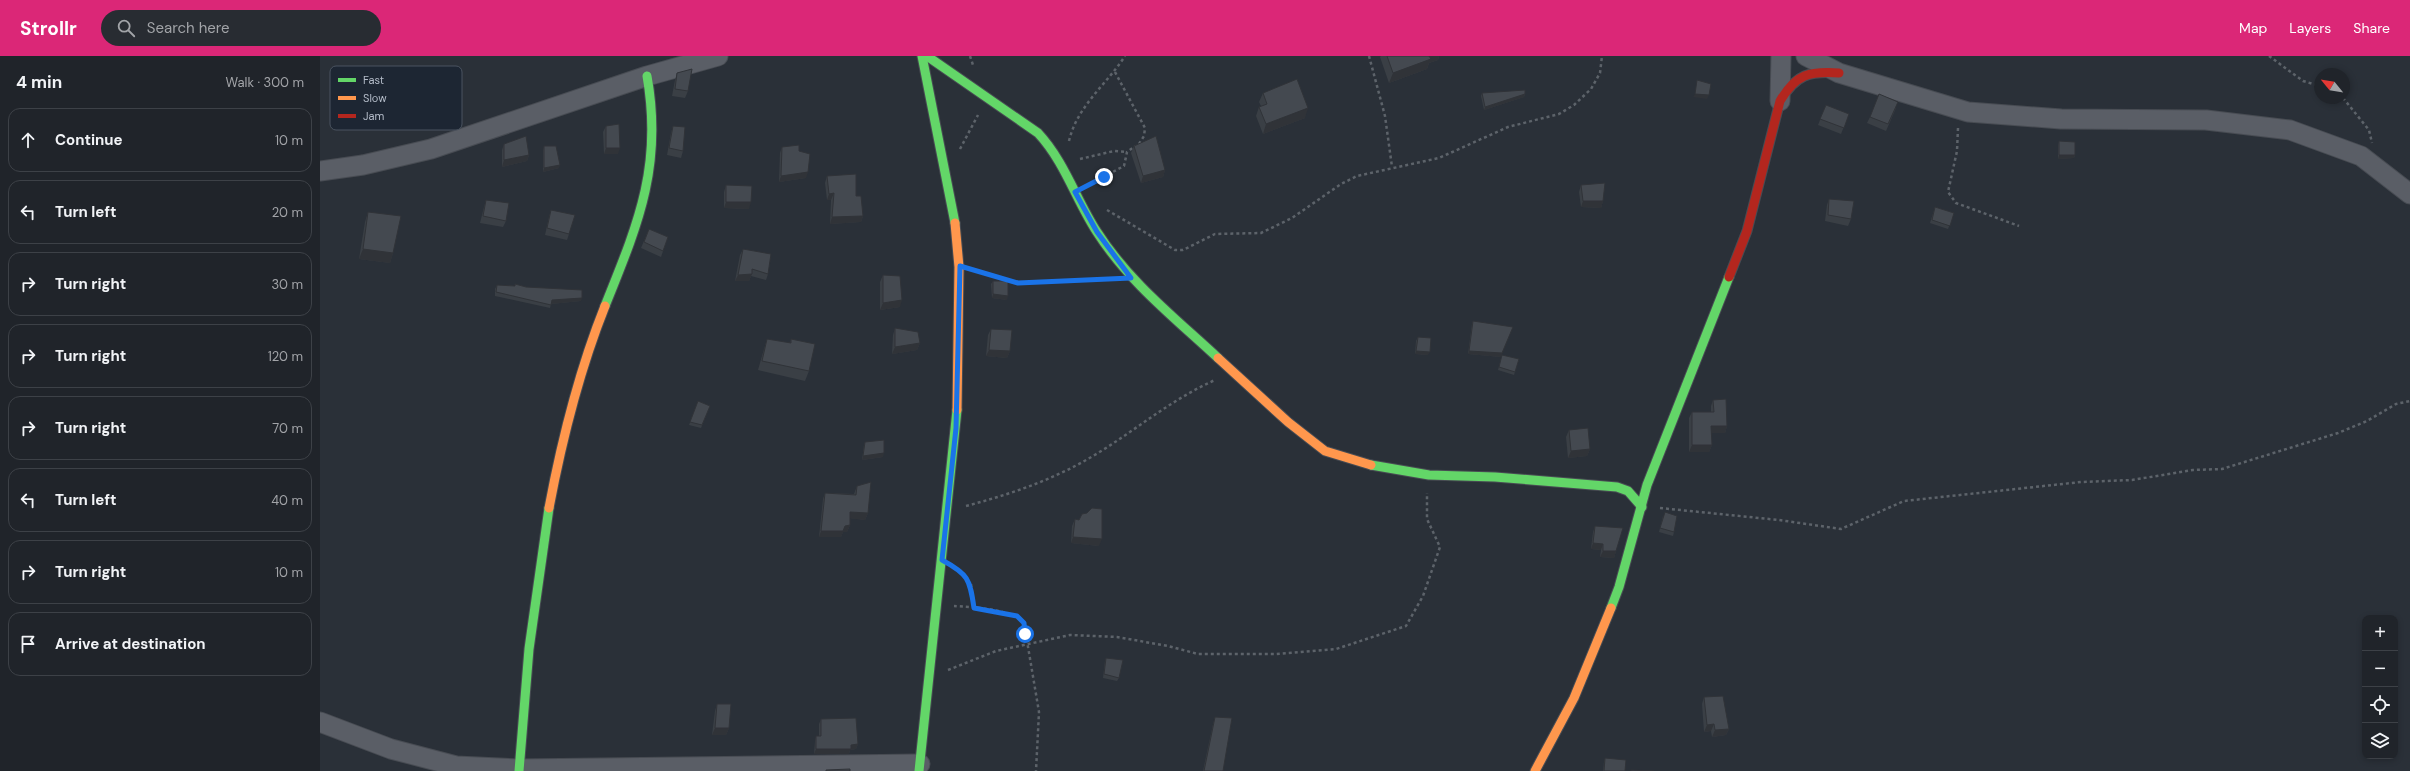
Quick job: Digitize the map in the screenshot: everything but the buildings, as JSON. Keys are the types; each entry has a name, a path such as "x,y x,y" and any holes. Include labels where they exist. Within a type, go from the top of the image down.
{"street":[{"path":"320,171 363,164 431,149 648,76 718,56"},
{"path":"320,722 391,749 456,766 519,770 920,768 956,428 960,266 945,166 922,56"},
{"path":"927,56 981,95 1024,122 1038,133 1053,149 1097,232 1131,278 1288,422 1325,451 1376,467 1429,475 1495,477 1605,485 1628,491 1642,508"},
{"path":"1780,101 1781,56"},
{"path":"1806,56 1839,73 1968,112 2062,119 2206,120 2252,123 2290,130 2350,150 2370,161 2410,194"},
{"path":"1535,771 1574,698 1618,587 1654,466 1672,426 1745,237 1780,101 1786,89 1801,76 1813,73 1839,73"},
{"path":"519,770 532,613 561,457 582,371 631,241 643,204 649,176 653,143 652,110 648,76"}],"path":[{"path":"1063,166 1071,134 1080,112 1115,72 1126,56"},
{"path":"1369,56 1385,116 1392,167"},
{"path":"1102,208 1166,246 1184,250 1215,234 1260,233 1292,218 1352,178 1392,167 1439,158 1508,127 1558,114 1574,105 1592,89 1600,73 1602,56"},
{"path":"2269,56 2303,81 2314,84"},
{"path":"1066,155 1081,159 1114,151 1127,152 1142,141 1145,128 1115,72"},
{"path":"945,166 963,145 972,129 979,112 981,95"},
{"path":"2347,104 2370,130 2373,148 2370,161"},
{"path":"1941,105 1957,123 1959,129 1957,151 1948,192 1950,197 1956,203 2018,226"},
{"path":"1075,192 1120,170 1126,164 1127,152"},
{"path":"960,266 1018,283 1131,278"},
{"path":"947,512 1017,492 1051,478 1093,456 1186,393 1234,372"},
{"path":"1642,508 1662,508 1845,529 1904,501 2080,482 2132,480 2193,470 2222,469 2338,433 2367,420 2396,404 2410,401"},
{"path":"930,676 996,651 1026,643 1070,635 1117,637 1168,646 1198,654 1250,655 1318,652 1336,649 1401,629 1410,622 1423,596 1440,547 1438,538 1429,526 1426,510 1429,475"},
{"path":"942,560 960,570 966,576 971,584 974,608"},
{"path":"938,606 974,608 1017,616 1022,619 1024,623 1026,643 1039,712 1036,771"}],"traffic: fast":[{"path":"922,56 955,223"},
{"path":"927,56 1038,133 1056,156 1097,232 1123,267 1153,299 1218,358"},
{"path":"605,306 637,221 649,167 652,138 651,108 647,76"},
{"path":"1611,608 1619,587 1647,485 1729,277"},
{"path":"919,771 957,410"},
{"path":"1371,465 1429,475 1495,477 1617,487 1628,491 1642,507"},
{"path":"519,771 529,649 549,508"}],"traffic: slow":[{"path":"955,223 959,267 957,410"},
{"path":"549,508 579,380 605,306"},
{"path":"1218,358 1288,422 1325,451 1371,465"},
{"path":"1535,771 1574,698 1611,608"}],"traffic: jam":[{"path":"1729,277 1747,231 1780,101 1792,85 1804,76 1819,73 1839,73"}],"route":[{"path":"1025,634 1024,623 1022,619 1017,616 974,608 971,584 966,576 960,570 942,560 956,428 960,266 1018,283 1131,278 1111,254 1075,192 1104,177"}]}
